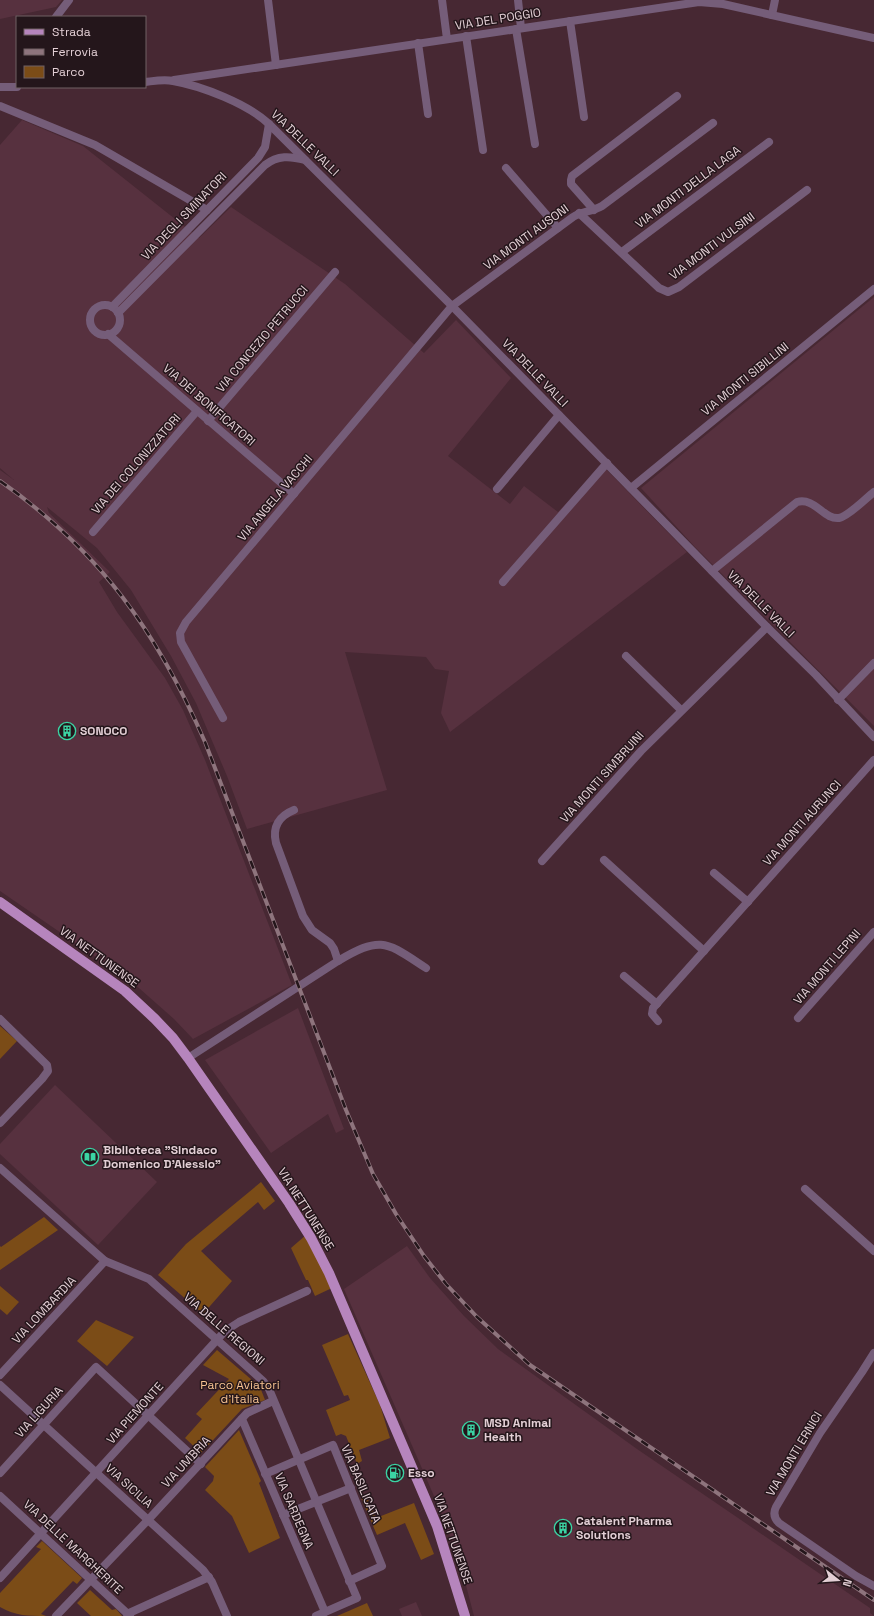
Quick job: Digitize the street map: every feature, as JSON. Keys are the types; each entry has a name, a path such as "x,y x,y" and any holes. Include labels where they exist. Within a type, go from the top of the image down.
{"main road":[{"name":"VIA NETTUNENSE","path":"0,902 125,991 158,1022 188,1058 289,1203 311,1238 322,1260 428,1506 446,1554 465,1616"}],"street":[{"path":"57,16 69,0"},
{"path":"268,0 276,65"},
{"path":"442,0 447,39"},
{"path":"518,0 519,28 535,144"},
{"path":"772,15 775,0"},
{"name":"VIA DEL POGGIO","path":"172,81 705,1 874,38"},
{"path":"570,21 584,117"},
{"path":"466,36 483,150"},
{"path":"418,44 428,114"},
{"name":"VIA DELLE VALLI","path":"146,82 172,81 213,93 260,116 269,124 452,306 816,675 874,737"},
{"path":"0,88 16,87"},
{"path":"594,210 571,184 572,176 677,96"},
{"path":"0,106 95,145 207,210"},
{"name":"VIA MONTI AUSONI","path":"452,306 579,213 594,210 713,123"},
{"name":"VIA DEGLI SMINATORI","path":"115,310 207,210 258,158 265,147 269,124"},
{"path":"267,139 285,139 280,157 292,157 306,160"},
{"name":"VIA MONTI DELLA LAGA","path":"622,252 769,142"},
{"name":"VIA DEGLI SMINATORI","path":"115,310 263,166 270,160 280,157"},
{"path":"506,168 558,228"},
{"name":"VIA MONTI VULSINI","path":"579,213 660,288 666,291 671,291 679,287 807,190"},
{"name":"VIA CONCEZIO PETRUCCI","path":"208,421 335,272"},
{"name":"VIA MONTI SIBILLINI","path":"630,488 874,289"},
{"path":"108,305 115,310 120,322 118,326 112,333 108,334 98,332 91,324 91,320 92,315 98,307 108,305"},
{"name":"VIA ANGELA VACCHI","path":"223,718 181,642 181,630 186,622 452,306"},
{"name":"VIA DEI BONIFICATORI","path":"108,334 294,494"},
{"name":"VIA DEI COLONIZZATORI","path":"93,532 197,411"},
{"path":"497,489 559,415"},
{"path":"503,582 606,463"},
{"path":"712,571 797,502 809,502 831,516 838,518 848,513 874,492"},
{"name":"VIA MONTI SIMBRUINI","path":"542,862 641,751 767,627"},
{"path":"626,656 681,710"},
{"path":"838,700 874,663"},
{"name":"VIA MONTI AURUNCI","path":"657,1004 874,760"},
{"path":"294,810 282,816 277,823 274,833 276,843 303,916 312,930 330,943 334,949 338,961"},
{"path":"604,860 704,951"},
{"path":"714,873 748,902"},
{"name":"VIA MONTI LEPINI","path":"798,1018 874,932"},
{"path":"188,1058 338,961 362,948 372,945 383,945 395,948 426,968"},
{"path":"624,976 657,1004 652,1010 652,1014 658,1021"},
{"path":"0,1019 47,1065 48,1070 47,1074 0,1123"},
{"name":"VIA DELLE REGIONI","path":"0,1168 105,1261 149,1279 263,1380 274,1401 315,1502 357,1598 325,1612"},
{"path":"805,1189 874,1251"},
{"name":"VIA LOMBARDIA","path":"0,1375 105,1261"},
{"name":"VIA PIEMONTE","path":"0,1578 228,1328 307,1291"},
{"name":"VIA MONTI ERNICI","path":"874,1353 871,1367 812,1446 776,1507 774,1515 777,1521 785,1527 856,1576 874,1586"},
{"name":"VIA LIGURIA","path":"0,1473 96,1368 148,1416"},
{"name":"VIA SICILIA","path":"0,1385 203,1570 209,1577 227,1616"},
{"name":"VIA UMBRIA","path":"56,1616 148,1520 247,1413 274,1401"},
{"path":"148,1416 200,1464"},
{"name":"VIA SARDEGNA","path":"242,1419 325,1612"},
{"name":"VIA BASILICATA","path":"265,1474 334,1445 382,1566 349,1581"},
{"path":"283,1515 351,1488"},
{"name":"VIA DELLE MARGHERITE","path":"0,1496 129,1615"},
{"path":"129,1615 209,1577"},
{"path":"316,1616 325,1612"}],"shaded area":[{"path":"0,0 62,0 56,7 0,19"},
{"path":"22,120 83,146 199,238 231,207 345,284 424,353 456,320 511,378 448,456 510,504 524,486 558,512 602,465 687,552 450,732 441,713 449,671 435,669 426,657 345,652 387,790 247,829 227,776 196,703 171,656 131,590 97,548 47,507 49,513 110,572 99,582 117,612 165,678 183,710 205,760 292,985 193,1039 174,1019 131,981 0,891 0,470 14,480 0,468 0,145"},
{"path":"874,297 874,726 694,546 641,488"},
{"path":"298,1008 344,1129 336,1133 328,1114 271,1153 205,1060"},
{"path":"55,1085 157,1182 98,1245 0,1154 0,1144"},
{"path":"407,1246 430,1278 464,1316 498,1349 637,1449 870,1608 870,1613 874,1616 474,1616 462,1570 444,1519 344,1289"},
{"path":"416,1602 422,1616 402,1616 399,1609"}],"green space":[{"path":"0,1026 17,1041 0,1059"},
{"path":"261,1182 275,1201 264,1210 258,1202 201,1251 232,1281 203,1314 158,1275 186,1244"},
{"path":"44,1217 58,1230 0,1270 0,1246 1,1247"},
{"path":"306,1235 332,1288 315,1296 291,1248"},
{"path":"0,1286 19,1302 7,1315 0,1309"},
{"path":"96,1320 134,1337 107,1366 77,1341"},
{"path":"348,1334 380,1405 390,1438 359,1450 362,1461 357,1464 346,1436 341,1434 336,1436 326,1410 350,1400 348,1395 344,1396 322,1345"},
{"name":"Parco Aviatori d'Italia","path":"217,1350 260,1387 265,1400 242,1409 201,1453 185,1438 202,1419 196,1414 229,1379 203,1365"},
{"path":"239,1430 261,1481 259,1483 280,1538 249,1553 232,1516 205,1490 213,1481 214,1476 205,1467"},
{"path":"366,1495 376,1518 414,1503 434,1554 421,1560 405,1523 377,1535 361,1498"},
{"path":"42,1541 82,1578 77,1584 73,1581 41,1614 46,1616 22,1615 0,1607 0,1593 41,1549 36,1547"},
{"path":"90,1590 112,1610 116,1609 122,1616 91,1616 77,1603"},
{"path":"367,1603 373,1616 337,1616"}],"railway":[{"path":"0,481 36,508 96,565 122,596 167,665 187,702 205,742 346,1110 373,1174 396,1214 424,1256 446,1284 477,1317 530,1365 874,1600"}],"place":[{"name":"SONOCO","path":"67,731"},
{"name":"Biblioteca \"Sindaco Domenico D'Alessio\"","path":"90,1157"},
{"name":"MSD Animal Health","path":"471,1430"},
{"name":"Esso","path":"395,1473"},
{"name":"Catalent Pharma Solutions","path":"563,1528"}]}
